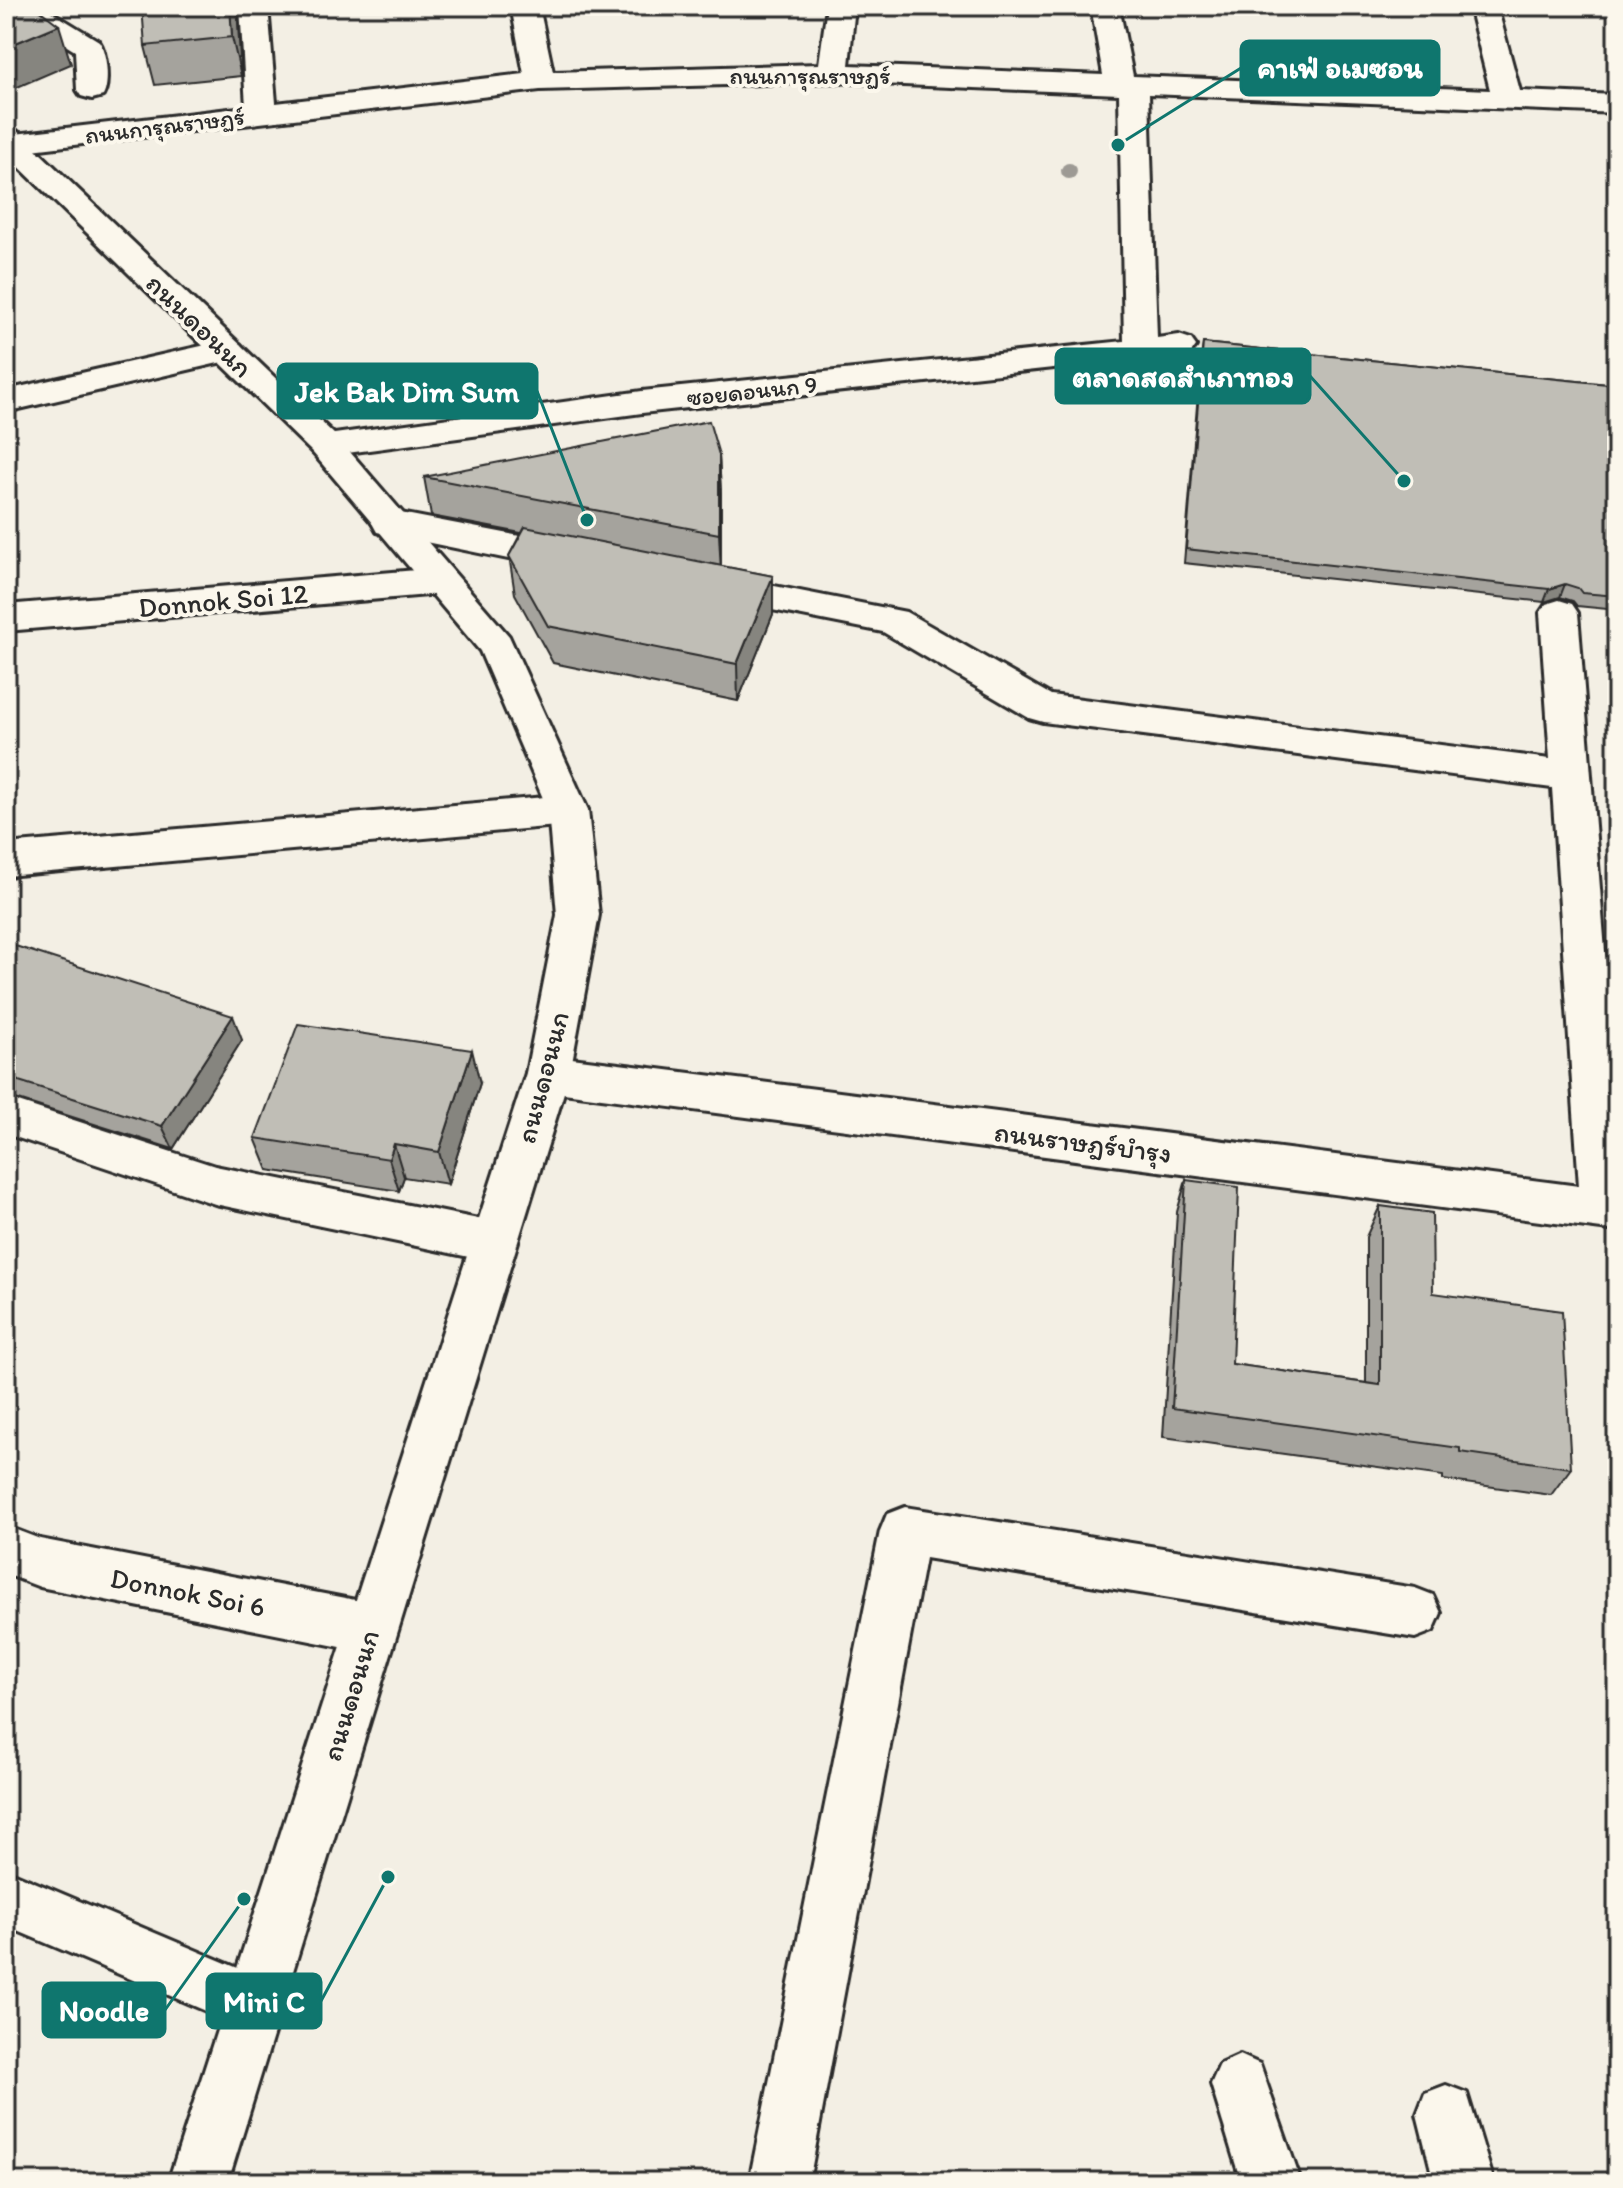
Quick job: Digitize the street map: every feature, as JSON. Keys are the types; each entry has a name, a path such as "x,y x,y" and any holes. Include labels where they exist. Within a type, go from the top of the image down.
{"street":[{"path":"22,6 89,47 92,90"},
{"path":"254,6 262,115"},
{"path":"525,6 540,81"},
{"path":"833,73 841,6"},
{"path":"1105,6 1127,85 1141,350"},
{"path":"1483,6 1507,100"},
{"name":"ถนนการุณราษฏร์","path":"8,142 540,81 833,73 1617,104"},
{"name":"ถนนดอนนก","path":"8,142 325,445 496,645 568,810 578,915 548,1073 198,2182"},
{"name":"ซอยดอนนก 9","path":"325,445 642,402 1179,346"},
{"path":"6,401 228,351"},
{"path":"390,523 603,565"},
{"path":"680,580 893,621 1043,708 1570,776"},
{"name":"Donnok Soi 12","path":"6,618 440,581"},
{"path":"1559,613 1570,776 1610,1210"},
{"path":"6,860 568,810"},
{"name":"ถนนราษฎร์บำรุง","path":"548,1073 1610,1210"},
{"path":"6,1116 215,1185 493,1242"},
{"path":"779,2182 905,1531 1415,1613"},
{"name":"Donnok Soi 6","path":"6,1550 40,1563 371,1628"},
{"path":"6,1898 253,2003"},
{"path":"1240,2084 1271,2182"},
{"path":"1446,2114 1464,2182"}],"building":[{"path":"6,6 34,6 59,25 6,47"},
{"path":"142,6 230,6 232,37 145,46"},
{"path":"1203,343 1617,385 1617,596 1582,593 1578,588 1565,584 1549,589 1186,549"},
{"path":"709,421 719,455 719,534 424,477"},
{"path":"525,527 773,576 737,664 548,626 509,556"},
{"path":"6,943 233,1016 162,1126 6,1077"},
{"path":"298,1024 472,1050 439,1152 394,1144 389,1159 255,1138"},
{"path":"1186,1180 1239,1187 1232,1364 1380,1385 1380,1206 1432,1213 1433,1293 1562,1311 1571,1468 1460,1452 1460,1448 1172,1408"}],"place":[{"name":"คาเฟ่ อเมซอน","path":"1118,145"},
{"name":"ตลาดสดสำเภาทอง","path":"1404,481"},
{"name":"Jek Bak Dim Sum","path":"587,520"},
{"name":"Mini C","path":"388,1877"},
{"name":"Noodle","path":"244,1899"}]}
